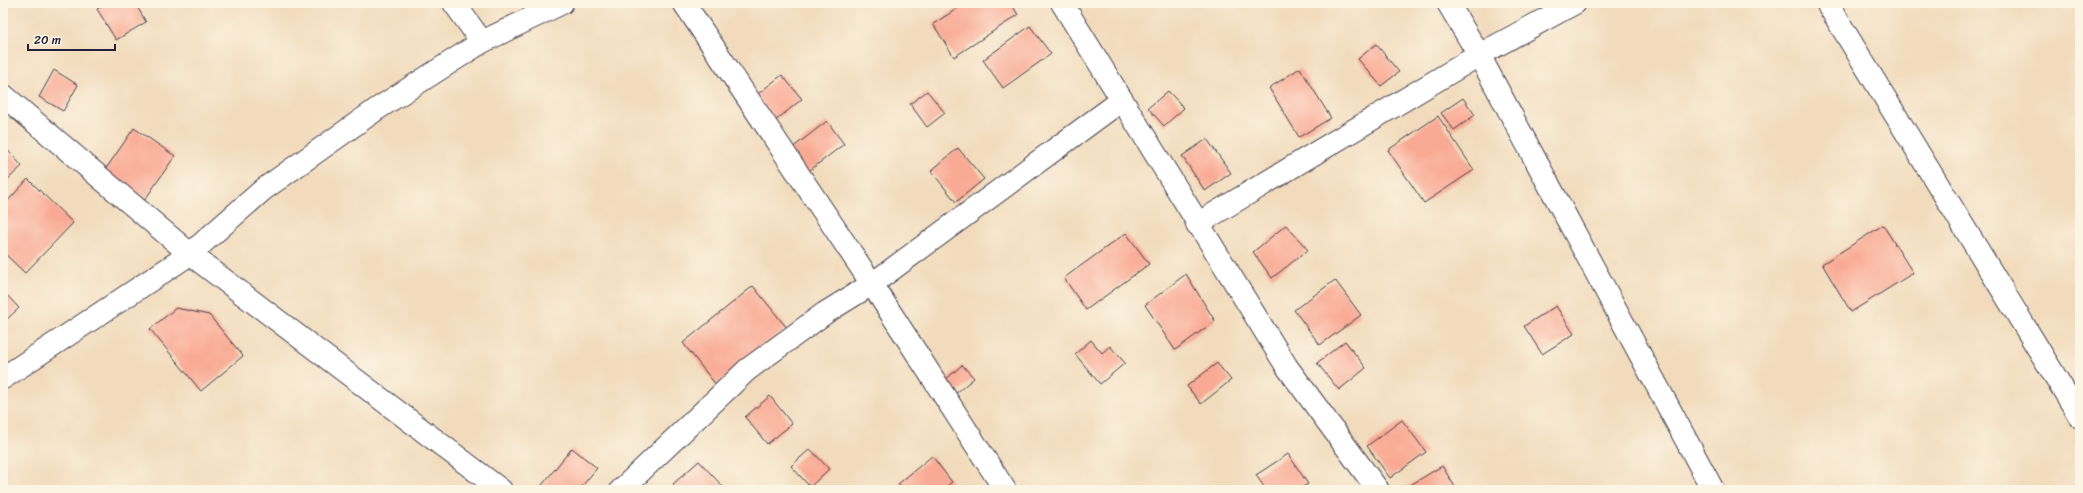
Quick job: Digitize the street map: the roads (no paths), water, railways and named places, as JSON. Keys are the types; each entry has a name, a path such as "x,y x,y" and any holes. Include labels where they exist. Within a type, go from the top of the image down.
{"street":[{"path":"454,3 482,42"},
{"path":"3,378 190,254 264,189 377,110 482,42 562,3"},
{"path":"684,3 872,284 1005,490"},
{"path":"1062,3 1287,368 1378,490"},
{"path":"1448,3 1479,55 1713,490"},
{"path":"1197,224 1479,55 1575,3"},
{"path":"1827,3 2080,417"},
{"path":"3,95 190,254 501,490"},
{"path":"621,490 747,370 825,313 872,284 1122,100"}]}
